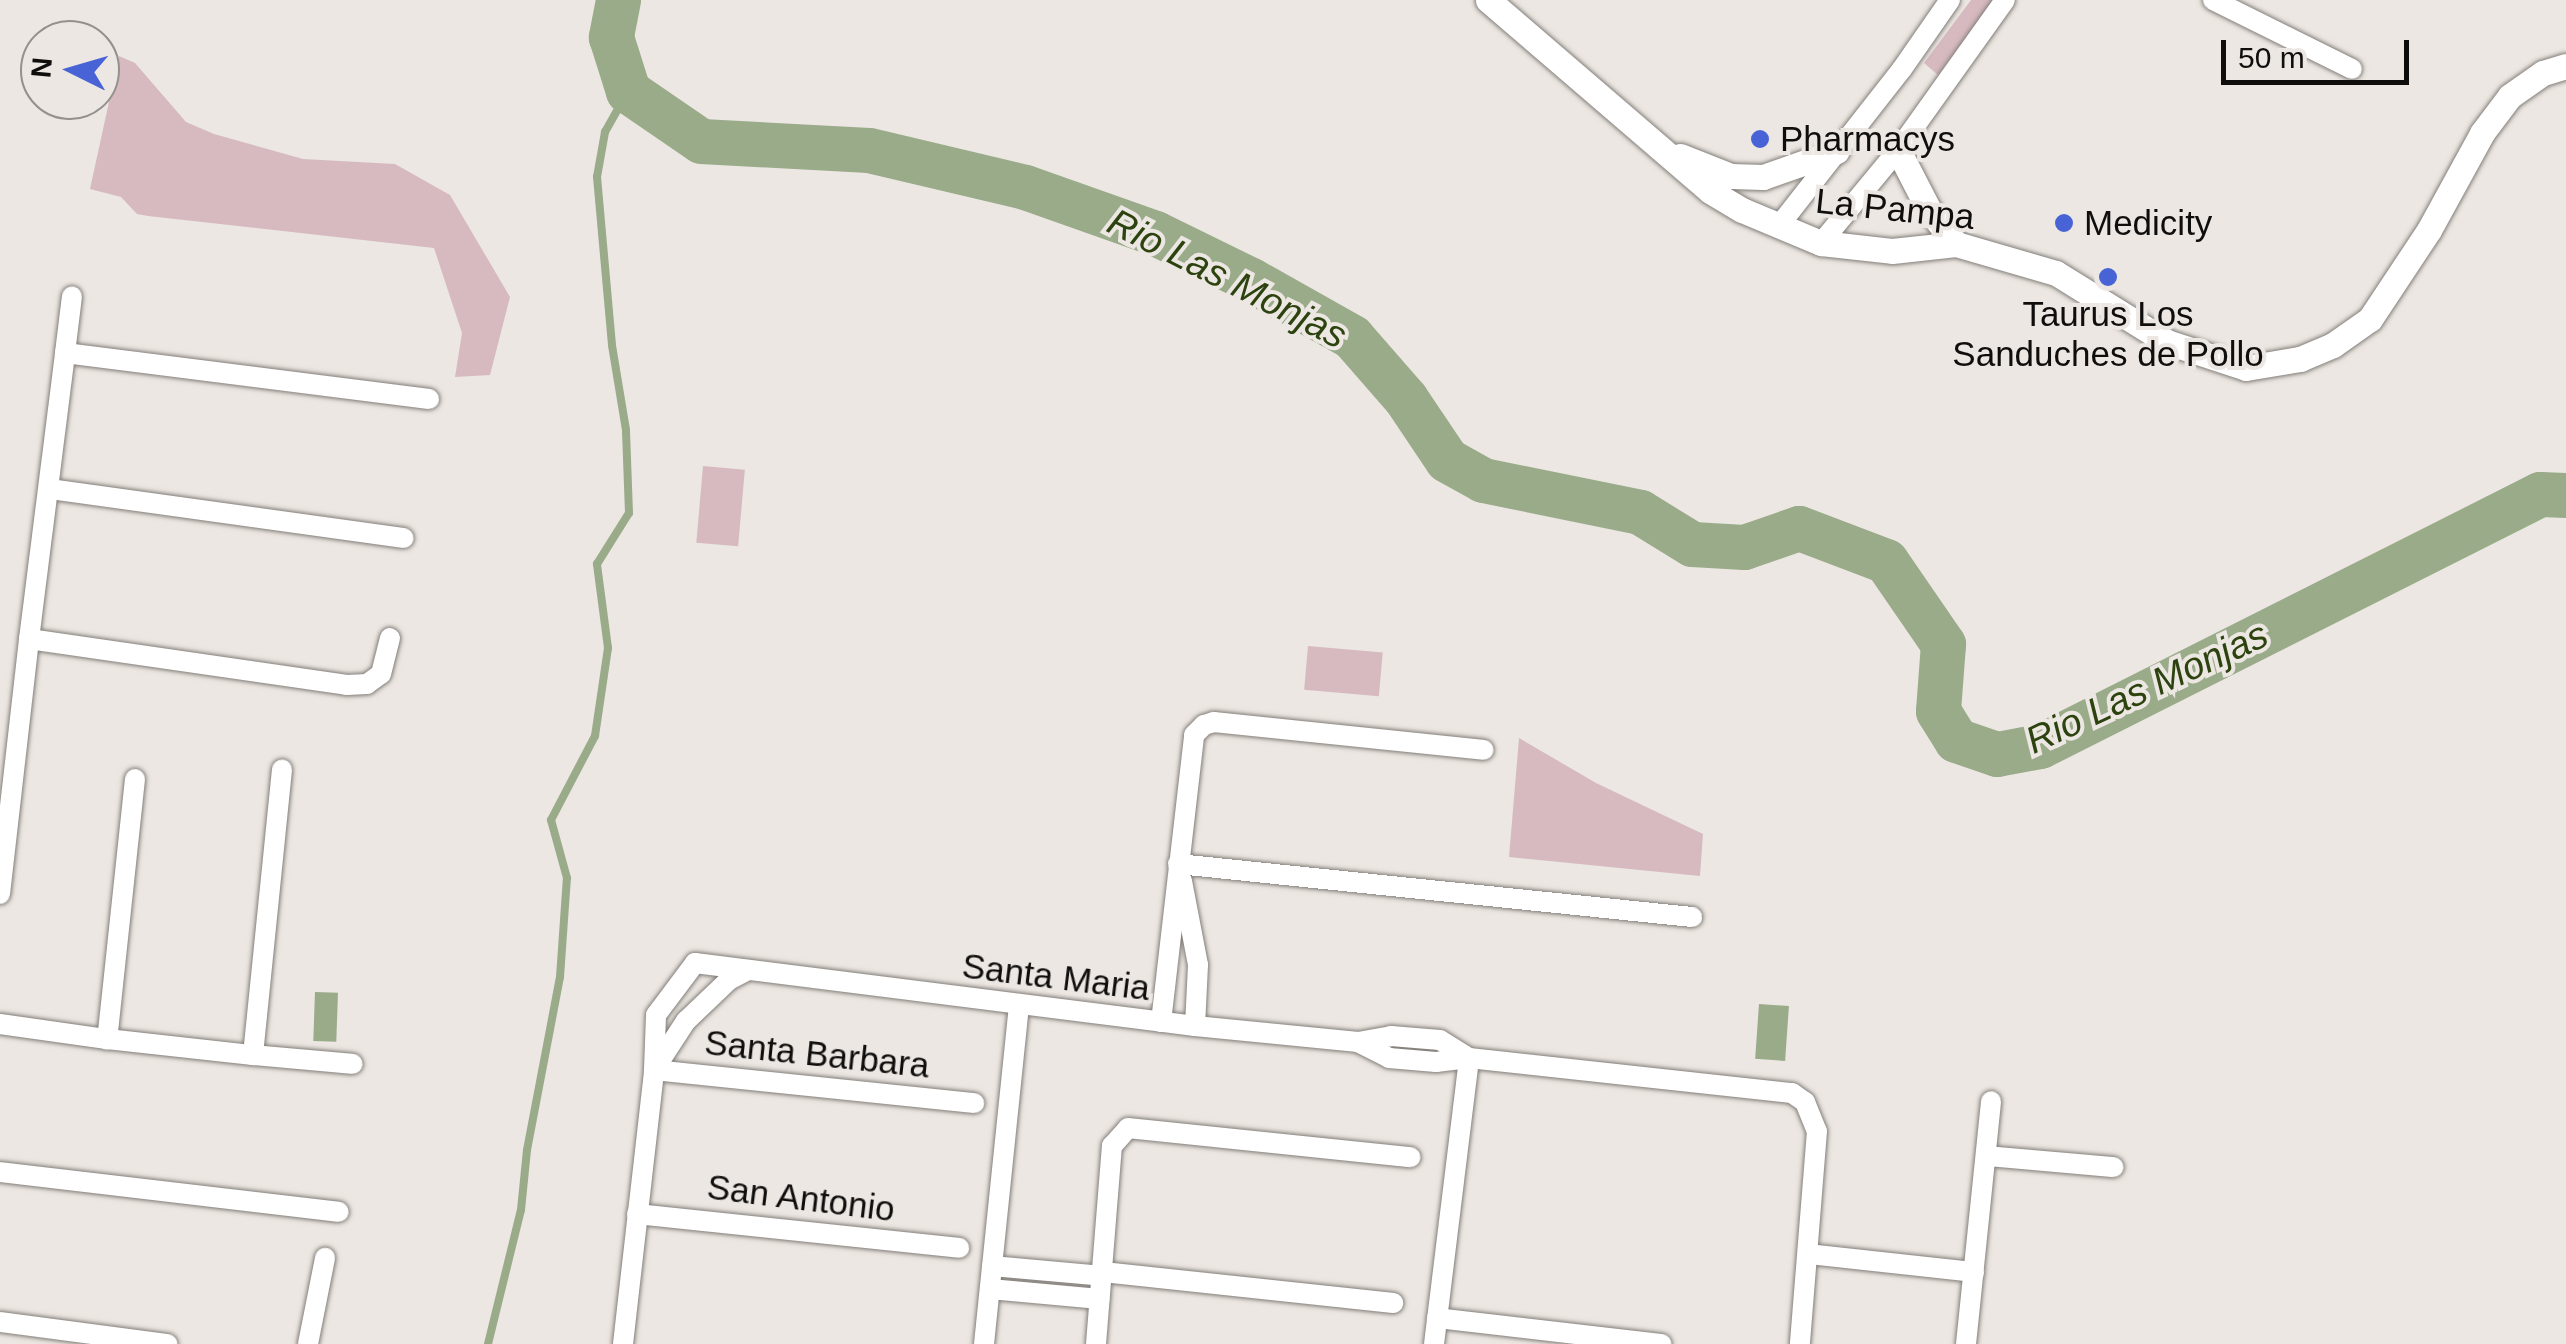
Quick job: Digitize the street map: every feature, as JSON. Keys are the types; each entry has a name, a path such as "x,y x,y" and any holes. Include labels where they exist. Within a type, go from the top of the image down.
{"street":[{"name":"La Pampa","path":"1488,0 1670,152 1710,191 1778,227 1821,243 1892,251 1956,244 2056,273 2166,342 2246,368 2300,359 2333,345 2370,319 2429,230 2482,134 2510,96 2543,73 2566,66"},
{"path":"1778,227 1950,0"},
{"path":"1821,243 1898,150 2006,0"},
{"path":"2213,0 2352,69"},
{"path":"1898,150 1929,210 1956,244"},
{"path":"1670,152 1731,176 1763,177 1837,151"},
{"path":"0,894 72,296"},
{"path":"65,353 429,399"},
{"path":"50,489 404,538"},
{"path":"30,639 347,685 366,684 381,674 390,638"},
{"path":"1162,1022 1194,735 1204,725 1214,722 1484,750"},
{"path":"253,1055 282,769"},
{"path":"107,1039 136,779"},
{"path":"1178,864 1692,917"},
{"path":"1178,864 1198,965 1195,1026"},
{"name":"Santa Maria","path":"623,1344 654,1070 656,1015 695,962 1019,1006 1358,1042 1389,1058 1436,1062 1469,1058 1792,1093 1804,1102 1818,1131 1808,1254"},
{"name":"Santa Maria","path":"654,1070 701,1005 746,971"},
{"path":"984,1344 1019,1006"},
{"path":"0,1024 353,1064"},
{"path":"1434,1344 1469,1058"},
{"name":"Santa Barbara","path":"654,1070 974,1103"},
{"path":"1966,1344 1992,1100"},
{"path":"1096,1344 1112,1146 1128,1128 1412,1157"},
{"path":"1988,1156 2114,1167"},
{"path":"0,1172 340,1212"},
{"name":"San Antonio","path":"637,1214 959,1248"},
{"path":"1800,1344 1808,1254 1974,1272"},
{"path":"308,1344 325,1258"},
{"path":"992,1266 1393,1303"},
{"path":"990,1289 1100,1299"},
{"path":"1437,1318 1661,1344"},
{"path":"0,1322 168,1344"}],"shaded area":[{"path":"1971,0 1994,0 1938,75 1924,63"},
{"path":"120,56 135,63 186,122 214,134 303,159 395,164 450,195 510,297 490,375 455,377 462,333 434,248 148,216 137,214 121,197 90,189 105,120 120,120"},
{"path":"703,466 745,470 738,546 696,543"},
{"path":"1308,646 1383,653 1379,696 1304,690"},
{"path":"1519,738 1596,783 1703,834 1700,876 1509,857"},
{"path":"315,992 338,993 336,1042 313,1041"},
{"path":"1759,1004 1789,1006 1785,1061 1755,1059"}],"waterway":[{"name":"Rio Las Monjas","path":"618,0 611,37 628,91 701,141 869,150 1025,187 1155,233 1251,280 1352,337 1406,399 1447,460 1483,480 1640,512 1692,544 1744,547 1799,528 1886,561 1943,644 1938,711 1956,740 1997,754 2040,746 2540,494 2566,495"},
{"path":"488,1344 521,1210 527,1150 560,977 567,878 551,820 595,736 608,648 597,564 629,513 626,430 612,345 597,177 605,132 628,91"}],"place":[{"name":"Pharmacys","path":"1760,139"},
{"name":"Medicity","path":"2064,223"},
{"name":"Taurus Los Sanduches de Pollo","path":"2108,277"}]}
